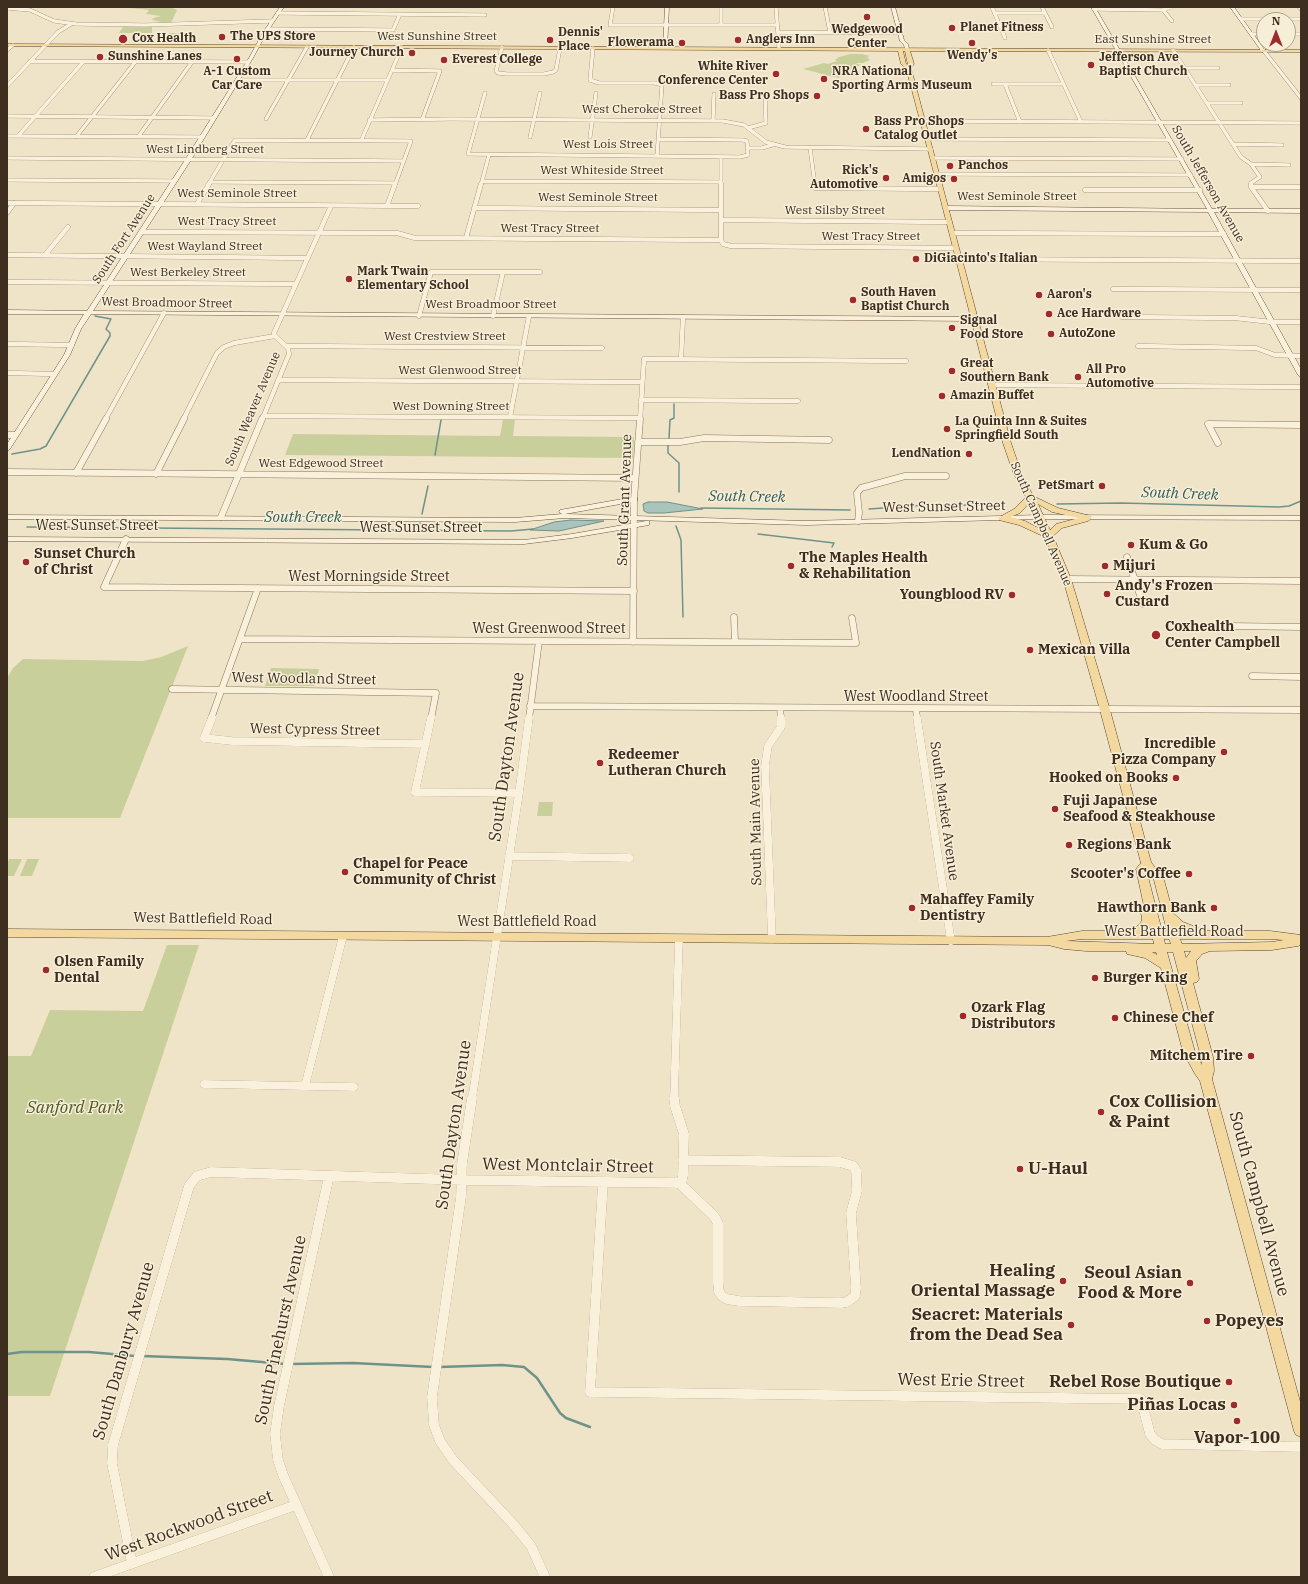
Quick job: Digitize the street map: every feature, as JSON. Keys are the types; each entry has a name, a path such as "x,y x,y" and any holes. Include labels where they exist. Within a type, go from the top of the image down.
{"main road":[{"path":"232,46 249,45 261,39 264,43 279,46"},
{"name":"West Sunshine Street","path":"7,45 869,49 903,46"},
{"path":"253,55 264,49 279,46"},
{"name":"West Sunshine Street","path":"869,49 903,46 925,50 1006,49"},
{"name":"South Campbell Avenue","path":"903,46 902,56 905,66 908,68 931,149 940,189 1007,443 1017,472 1040,517 1067,579 1105,710 1146,863 1159,880 1207,1057 1206,1079 1301,1431"},
{"name":"South Campbell Avenue","path":"903,46 910,59 911,64 908,68"},
{"path":"869,49 895,52 902,56"},
{"name":"East Sunshine Street","path":"1006,49 1256,51"},
{"path":"910,59 915,52 925,50"},
{"path":"1002,518 1017,511 1030,497 1055,510 1088,518"},
{"path":"1002,518 1022,523 1048,536 1059,526 1088,518"},
{"name":"South Campbell Avenue","path":"1146,863 1141,869 1143,883 1189,1052 1199,1071 1206,1079"},
{"path":"1126,936 1139,931 1147,922 1141,891 1143,883"},
{"path":"1168,914 1180,925 1211,936"},
{"name":"West Battlefield Road","path":"7,932 951,941 1047,941 1082,936 1270,935 1301,940"},
{"name":"West Battlefield Road","path":"1047,941 1064,945 1086,947 1177,948 1272,946 1301,940"},
{"path":"1118,947 1148,956 1167,967"},
{"path":"1197,1018 1198,1000 1190,967 1190,960 1198,951 1215,947"}],"street":[{"path":"10,7 30,10 54,21 71,24 137,25 272,21"},
{"name":"South Fort Avenue","path":"7,449 55,374 72,345 78,329 175,181 253,55 266,30 282,7"},
{"path":"327,13 330,7"},
{"path":"371,14 375,7"},
{"path":"417,14 420,7"},
{"path":"613,7 610,25 777,26"},
{"path":"665,48 667,7"},
{"path":"722,7 722,25"},
{"path":"776,7 779,48"},
{"path":"826,7 830,32"},
{"name":"South Campbell Avenue","path":"893,7 903,46"},
{"path":"992,7 1005,38"},
{"path":"1042,7 1052,27"},
{"path":"1232,7 1256,40"},
{"path":"1094,8 1163,10 1171,8"},
{"name":"South Jefferson Avenue","path":"1094,8 1200,190 1301,375"},
{"path":"1163,10 1172,21"},
{"path":"278,13 462,13 485,15"},
{"path":"995,13 1046,13"},
{"path":"266,30 393,30 400,14"},
{"path":"1241,19 1301,19"},
{"path":"7,86 60,30 71,24"},
{"path":"778,32 900,33"},
{"path":"7,50 13,45"},
{"path":"266,118 307,47"},
{"path":"307,140 354,47"},
{"path":"361,141 402,47"},
{"path":"502,47 496,70 500,74 552,73 555,70 560,48"},
{"path":"593,48 589,78 591,81 599,83 653,83 662,85 657,156"},
{"path":"1048,50 1081,122"},
{"path":"1173,50 1241,157 1251,164 1260,178 1251,183 1252,187 1268,211"},
{"path":"1265,52 1301,98"},
{"path":"30,61 248,62"},
{"path":"18,136 84,61"},
{"path":"76,137 136,61"},
{"path":"138,137 192,62"},
{"path":"1185,68 1218,68"},
{"path":"392,70 440,71 422,120"},
{"path":"7,76 18,74"},
{"path":"237,80 387,80"},
{"path":"993,84 1063,84"},
{"path":"1005,84 1020,122"},
{"path":"1196,85 1230,85"},
{"path":"477,119 485,93"},
{"path":"530,137 540,93"},
{"path":"590,137 591,120 596,93"},
{"path":"713,120 714,94"},
{"path":"748,128 761,126 766,123 765,94"},
{"path":"1207,103 1241,103"},
{"path":"7,116 214,118"},
{"name":"West Lois Street","path":"477,119 468,154 742,157 748,155 747,148"},
{"name":"West Cherokee Street","path":"370,120 713,120 733,122 748,128 764,141 772,145 789,148 931,149"},
{"path":"922,121 1301,123"},
{"path":"7,136 202,137"},
{"path":"658,139 742,139 747,141 747,148 760,148 772,145"},
{"path":"928,139 1170,140"},
{"path":"197,204 235,140 411,141 387,206"},
{"path":"1233,144 1282,145"},
{"path":"810,148 815,188 940,189"},
{"path":"466,238 489,155"},
{"path":"721,157 721,240"},
{"name":"West Lindberg Street","path":"7,158 404,161"},
{"path":"933,158 1182,159"},
{"path":"1251,164 1289,165"},
{"path":"937,174 1191,176"},
{"path":"7,180 175,181"},
{"name":"West Whiteside Street","path":"482,181 721,182"},
{"path":"211,182 396,183"},
{"path":"1252,187 1301,187"},
{"path":"1085,190 1200,190"},
{"name":"West Seminole Street","path":"7,203 418,206"},
{"path":"7,213 14,204"},
{"name":"South Weaver Avenue","path":"221,517 289,354 287,346 275,336 282,315 331,206"},
{"name":"West Seminole Street","path":"474,208 721,210"},
{"name":"West Seminole Street","path":"945,208 1210,209 1301,211"},
{"name":"West Silsby Street","path":"721,220 949,222"},
{"path":"46,255 56,240 64,234 68,227"},
{"name":"West Tracy Street","path":"142,232 397,233 413,238 721,240 723,244 731,246 956,248"},
{"path":"952,233 1224,234"},
{"name":"West Wayland Street","path":"7,255 308,258"},
{"path":"959,259 1301,261"},
{"path":"419,316 431,272 540,272"},
{"path":"494,316 503,272"},
{"name":"West Berkeley Street","path":"7,282 296,284"},
{"path":"1113,289 1301,290"},
{"name":"West Broadmoor Street","path":"7,312 974,319"},
{"path":"76,473 164,314"},
{"path":"510,417 530,316"},
{"path":"683,317 681,359 906,361"},
{"path":"1122,317 1235,318 1272,322 1301,322"},
{"path":"156,474 217,353 224,347 234,343 275,336"},
{"path":"7,344 72,345"},
{"name":"West Crestview Street","path":"287,346 602,348"},
{"path":"1138,346 1256,348 1275,355 1301,356"},
{"name":"South Grant Avenue","path":"633,642 634,499 644,359 681,359"},
{"path":"7,373 55,374"},
{"name":"West Glenwood Street","path":"278,380 642,382"},
{"path":"991,385 1301,387"},
{"path":"641,400 798,402"},
{"name":"West Downing Street","path":"263,416 640,418"},
{"path":"1218,443 1208,424 1301,425"},
{"path":"7,435 15,435"},
{"path":"638,442 680,442 704,438 829,440"},
{"name":"West Edgewood Street","path":"7,472 635,478"},
{"path":"858,522 858,491 864,487 905,476 946,476"},
{"path":"515,520 634,499"},
{"name":"West Sunset Street","path":"7,516 515,520 565,516 635,520 806,522 1040,517 1301,518"},
{"name":"West Sunset Street","path":"7,539 524,542 572,536 635,520"},
{"name":"West Morningside Street","path":"126,539 104,587 634,591"},
{"path":"1127,557 1143,604"},
{"path":"1067,579 1301,580"},
{"path":"221,690 241,639 258,588"},
{"path":"734,617 735,642"},
{"name":"West Greenwood Street","path":"241,639 856,643 852,618"},
{"path":"1230,626 1301,627"},
{"name":"South Dayton Avenue","path":"539,641 519,793 462,1164 461,1197 437,1357 432,1396 432,1417 440,1441 453,1460 513,1524 531,1546 545,1577"},
{"path":"1252,676 1301,676"},
{"name":"West Woodland Street","path":"172,689 436,693 426,744"},
{"name":"West Cypress Street","path":"221,690 204,738 232,741 426,744"},
{"name":"West Woodland Street","path":"530,706 1301,710"},
{"name":"South Main Avenue","path":"772,939 765,766 768,746 780,727 780,708"},
{"name":"South Market Avenue","path":"916,709 951,941"},
{"path":"426,744 415,792 519,793"},
{"path":"509,856 630,858"},
{"path":"305,1086 342,936"},
{"path":"679,938 674,1095 675,1106 683,1127 683,1160 683,1175 682,1180 679,1183 714,1216 718,1223 718,1283 720,1292 722,1296 727,1299 739,1301 841,1303 852,1300 855,1296 856,1288 851,1213 857,1191 856,1170 853,1166 840,1162 683,1160"},
{"path":"204,1084 354,1086"},
{"name":"West Montclair Street","path":"197,1176 211,1172 462,1180 679,1183"},
{"name":"South Danbury Avenue","path":"132,1563 112,1463 115,1435 189,1186 197,1176"},
{"name":"South Pinehurst Avenue","path":"329,1176 276,1421 276,1446 283,1475 329,1577"},
{"name":"West Erie Street","path":"603,1183 590,1392 1141,1399 1150,1434 1154,1440 1162,1444 1301,1447"},
{"name":"West Rockwood Street","path":"94,1577 296,1505"}],"green space":[{"path":"120,7 170,7 177,10 171,23 164,23 152,19 161,16 146,14 149,10"},
{"path":"123,27 152,27 152,33 119,33"},
{"path":"169,33 186,33 179,42 163,41"},
{"path":"1128,52 1149,52 1155,62 1129,62 1125,54"},
{"path":"850,54 870,56 867,57 870,60 863,63 855,63 861,65 843,73 847,74 838,78 803,69 824,63 828,64 837,61 835,60 839,57"},
{"path":"503,419 515,419 513,436 634,437 633,458 285,455 293,434 500,436"},
{"path":"188,646 120,818 7,818 7,678 13,668 23,659 143,661 161,657"},
{"path":"271,668 319,669 314,686 265,686"},
{"path":"539,802 553,802 552,816 537,816"},
{"path":"9,859 22,859 14,876 7,876 7,864"},
{"path":"27,859 39,859 32,876 20,876"},
{"name":"Sanford Park","path":"167,945 199,945 50,1396 7,1396 7,1056 31,1056 50,1010 143,1011"}],"water":[{"path":"648,502 667,502 703,509 648,513 644,511 643,504"},
{"path":"571,520 604,521 559,531 530,530 554,522"}],"waterway":[{"path":"12,454 40,449 46,446 110,336 110,333 106,329 111,319 95,316"},
{"path":"669,438 670,420 674,418 674,404"},
{"path":"435,455 441,420"},
{"path":"668,444 668,453 679,463 679,492"},
{"path":"422,514 428,486"},
{"name":"South Creek","path":"1057,504 1121,503 1279,507 1289,506 1301,501"},
{"name":"South Creek","path":"869,509 925,505 991,505"},
{"name":"South Creek","path":"701,508 850,510"},
{"name":"South Creek","path":"418,530 420,523"},
{"path":"676,526 681,540 683,617"},
{"name":"South Creek","path":"27,527 511,531 533,529"},
{"path":"758,534 834,543 832,547"},
{"path":"7,1354 22,1352 89,1352 135,1356"},
{"path":"142,1356 227,1359 285,1364"},
{"path":"291,1364 353,1363 433,1367"},
{"path":"439,1367 502,1365 524,1367 537,1378 560,1413 566,1418 590,1427"}],"place":[{"name":"Wedgewood Center","path":"867,17"},
{"name":"Planet Fitness","path":"952,28"},
{"name":"The UPS Store","path":"222,37"},
{"name":"Cox Health","path":"123,39"},
{"name":"Dennis' Place","path":"550,40"},
{"name":"Anglers Inn","path":"738,40"},
{"name":"Flowerama","path":"682,43"},
{"name":"Wendy's","path":"972,43"},
{"name":"Journey Church","path":"412,53"},
{"name":"Sunshine Lanes","path":"100,57"},
{"name":"A-1 Custom Car Care","path":"237,59"},
{"name":"Everest College","path":"444,60"},
{"name":"Jefferson Ave Baptist Church","path":"1091,65"},
{"name":"White River Conference Center","path":"776,74"},
{"name":"NRA National Sporting Arms Museum","path":"824,79"},
{"name":"Bass Pro Shops","path":"817,96"},
{"name":"Bass Pro Shops Catalog Outlet","path":"866,129"},
{"name":"Panchos","path":"950,166"},
{"name":"Rick's Automotive","path":"886,178"},
{"name":"Amigos","path":"954,179"},
{"name":"DiGiacinto's Italian","path":"916,259"},
{"name":"Mark Twain Elementary School","path":"349,279"},
{"name":"Aaron's","path":"1039,295"},
{"name":"South Haven Baptist Church","path":"853,300"},
{"name":"Ace Hardware","path":"1049,314"},
{"name":"Signal Food Store","path":"952,328"},
{"name":"AutoZone","path":"1051,334"},
{"name":"Great Southern Bank","path":"952,371"},
{"name":"All Pro Automotive","path":"1078,377"},
{"name":"Amazin Buffet","path":"942,396"},
{"name":"La Quinta Inn & Suites Springfield South","path":"947,429"},
{"name":"LendNation","path":"969,454"},
{"name":"PetSmart","path":"1102,486"},
{"name":"Kum & Go","path":"1131,545"},
{"name":"Sunset Church of Christ","path":"26,562"},
{"name":"The Maples Health & Rehabilitation","path":"791,566"},
{"name":"Mijuri","path":"1105,566"},
{"name":"Andy's Frozen Custard","path":"1107,594"},
{"name":"Youngblood RV","path":"1012,595"},
{"name":"Coxhealth Center Campbell","path":"1156,635"},
{"name":"Mexican Villa","path":"1030,650"},
{"name":"Incredible Pizza Company","path":"1224,752"},
{"name":"Redeemer Lutheran Church","path":"600,763"},
{"name":"Hooked on Books","path":"1176,778"},
{"name":"Fuji Japanese Seafood & Steakhouse","path":"1055,809"},
{"name":"Regions Bank","path":"1069,845"},
{"name":"Chapel for Peace Community of Christ","path":"345,872"},
{"name":"Scooter's Coffee","path":"1189,874"},
{"name":"Mahaffey Family Dentistry","path":"912,908"},
{"name":"Hawthorn Bank","path":"1214,908"},
{"name":"Olsen Family Dental","path":"46,970"},
{"name":"Burger King","path":"1095,978"},
{"name":"Ozark Flag Distributors","path":"963,1016"},
{"name":"Chinese Chef","path":"1115,1018"},
{"name":"Mitchem Tire","path":"1251,1056"},
{"name":"Cox Collision & Paint","path":"1101,1112"},
{"name":"U-Haul","path":"1020,1169"},
{"name":"Healing Oriental Massage","path":"1063,1281"},
{"name":"Seoul Asian Food & More","path":"1190,1283"},
{"name":"Popeyes","path":"1207,1321"},
{"name":"Seacret: Materials from the Dead Sea","path":"1071,1325"},
{"name":"Rebel Rose Boutique","path":"1229,1382"},
{"name":"Piñas Locas","path":"1234,1405"},
{"name":"Vapor-100","path":"1237,1421"}]}
